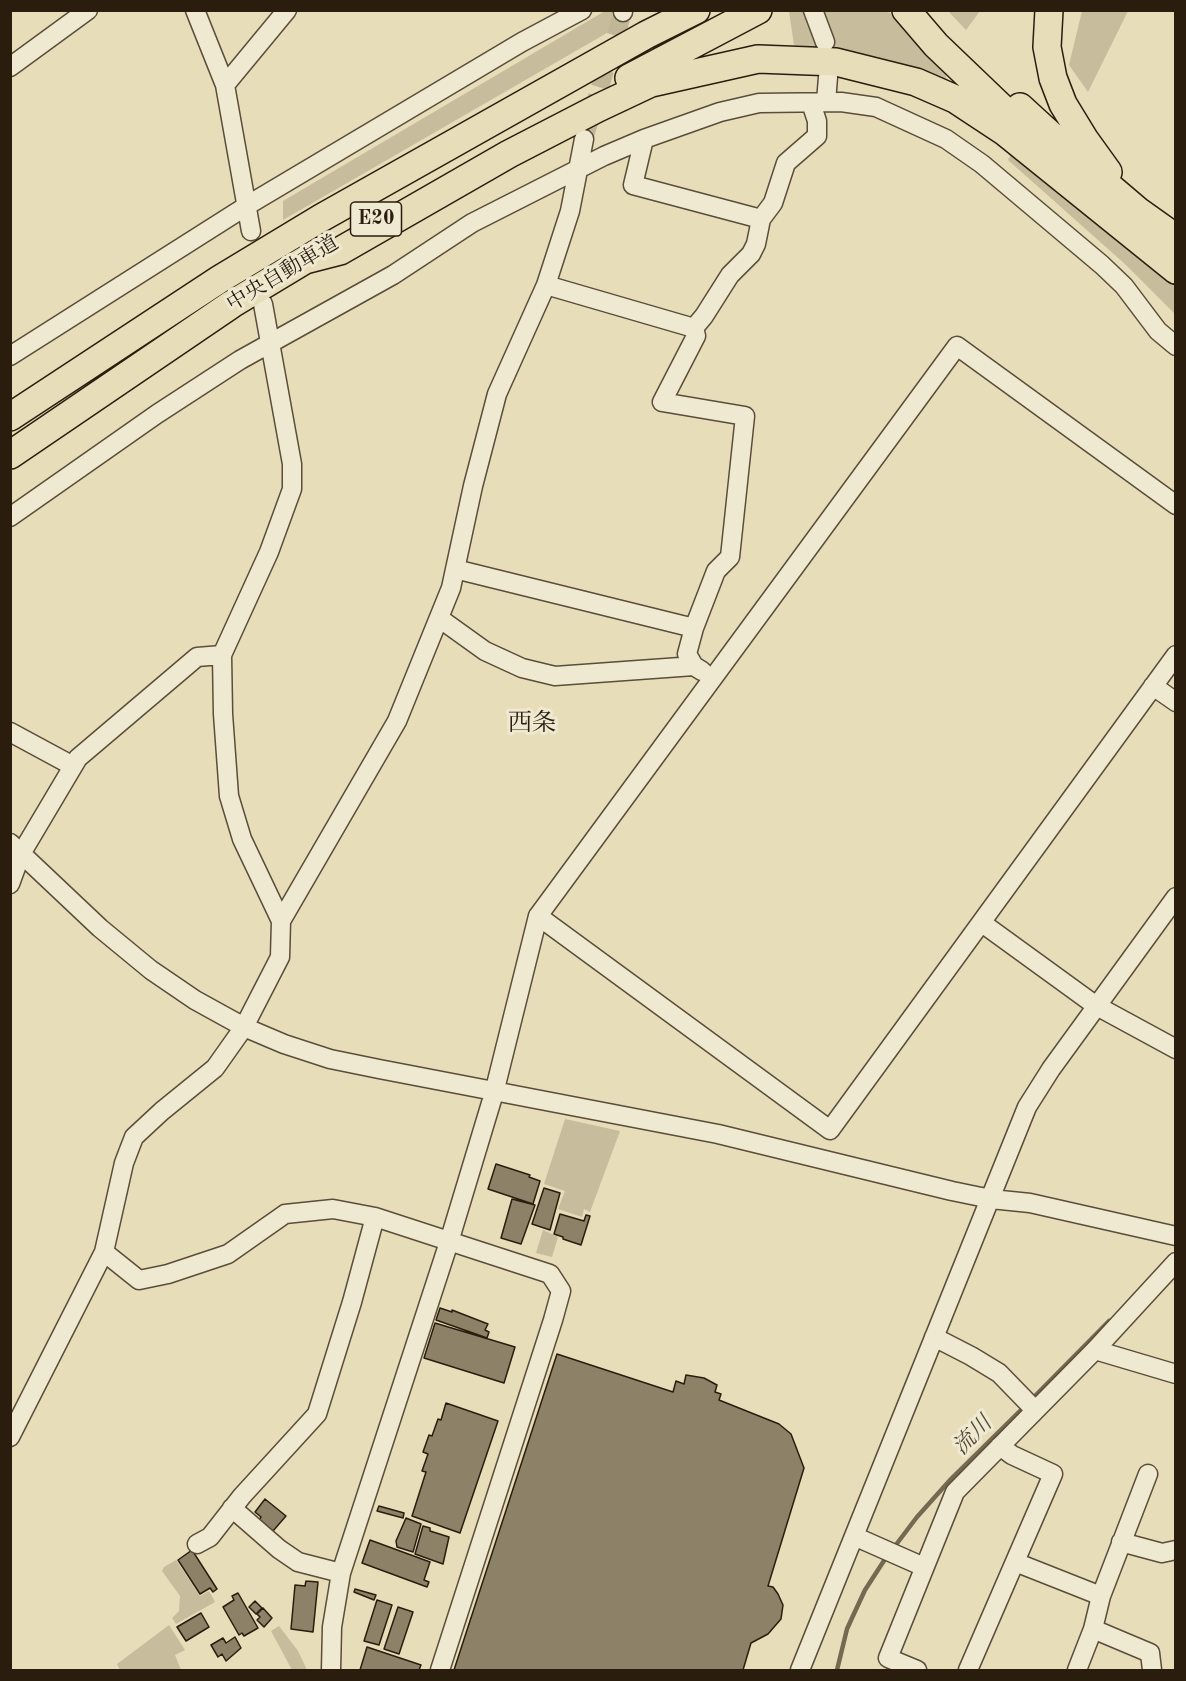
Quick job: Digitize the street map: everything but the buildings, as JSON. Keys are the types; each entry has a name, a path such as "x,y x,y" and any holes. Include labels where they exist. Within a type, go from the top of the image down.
{"highway":[{"path":"646,35 680,10"},
{"name":"中央自動車道","path":"10,417 220,279 321,218 646,35 696,10"},
{"name":"中央自動車道","path":"10,455 232,304 305,260 558,115 758,10"},
{"path":"906,10 936,45 1170,255"},
{"path":"928,10 961,49 1027,114 1138,211"},
{"path":"1049,10 1047,47 1053,78 1063,104 1085,140 1170,255"},
{"path":"305,260 340,251 509,154 651,83 758,60 836,62 916,82 955,99 1005,132 1170,255"}],"street":[{"path":"10,67 88,10"},
{"path":"195,10 225,85 251,231"},
{"path":"225,85 287,10"},
{"path":"10,356 248,205 522,42 582,10"},
{"path":"813,10 825,42"},
{"path":"712,678 694,666 687,654 694,628 716,571 730,557 745,416 662,402 696,336 694,328 730,275 751,254 756,244 761,219 773,203 786,163 816,136 818,103 828,77"},
{"path":"10,517 157,414 270,342 393,275 472,223 604,156 644,139 720,111 759,103 818,103 876,107 946,139 982,164 1102,264 1124,286 1158,331 1176,346"},
{"path":"281,921 398,721 451,588 473,486 497,394 546,285 570,211 584,139"},
{"path":"644,139 633,185 761,219"},
{"path":"546,285 694,328"},
{"path":"10,1437 104,1252 124,1163 134,1137 215,1068 244,1027 280,957 281,921 242,839 229,796 223,714 222,655 269,552 292,489 292,464 264,304"},
{"path":"331,1671 332,1628 341,1573 449,1242 494,1093 538,916 957,346 1176,505"},
{"path":"455,569 694,628"},
{"path":"439,618 485,651 522,668 555,676 694,666"},
{"path":"10,884 16,849 78,758 197,657 222,655"},
{"path":"538,916 830,1130 1176,655"},
{"path":"1153,686 1176,702"},
{"path":"10,732 73,766"},
{"path":"16,849 100,928 151,970 195,1000 244,1027 284,1044 330,1059 494,1093 718,1134 991,1199 1030,1203 1176,1236"},
{"path":"800,1671 856,1537 1027,1107 1095,1005 1176,897"},
{"path":"982,922 1095,1005 1176,1049"},
{"path":"104,1252 139,1280 168,1274 228,1254 285,1214 333,1209 375,1217 550,1274 561,1291 553,1320 440,1671"},
{"path":"197,1544 210,1537 232,1508 317,1414 352,1302 375,1217"},
{"path":"918,1671 888,1658 955,1492 1095,1350 1176,1262"},
{"path":"934,1337 999,1373 1035,1410"},
{"path":"1095,1350 1176,1374"},
{"path":"968,1671 1053,1474 1011,1455 1000,1446"},
{"path":"1077,1671 1093,1629 1101,1596 1120,1542 1148,1474"},
{"path":"232,1508 279,1549 298,1562 341,1573"},
{"path":"856,1537 924,1567"},
{"path":"1120,1542 1162,1552 1176,1550"},
{"path":"1015,1562 1101,1596"},
{"path":"1093,1629 1150,1653 1152,1671"}],"shaded area":[{"path":"605,11 612,11 619,26 283,220 283,201"},
{"path":"789,11 888,11 946,75 947,84 869,55 794,45"},
{"path":"948,11 980,11 966,30"},
{"path":"1082,11 1128,11 1088,92 1069,65"},
{"path":"1012,152 1175,283 1175,314 1125,264 1008,160"},
{"path":"565,1119 620,1131 590,1212 584,1209 582,1217 558,1209 565,1191 544,1184"},
{"path":"543,1230 558,1237 552,1257 536,1253"},
{"path":"176,1560 200,1596 209,1591 215,1602 176,1624 172,1618 179,1611 180,1596 162,1571 164,1567"},
{"path":"169,1625 185,1650 175,1655 181,1670 120,1670 117,1664"},
{"path":"279,1626 298,1651 307,1670 292,1670 271,1631"}],"waterway":[{"name":"流川","path":"1031,1400 1109,1321"},
{"name":"流川","path":"892,1550 917,1517 951,1479 1025,1406"},
{"name":"流川","path":"837,1670 847,1629 865,1590 887,1556"}],"tunnel":[{"path":"584,139 623,12"}],"district":[{"name":"西条","path":"532,724"}]}
